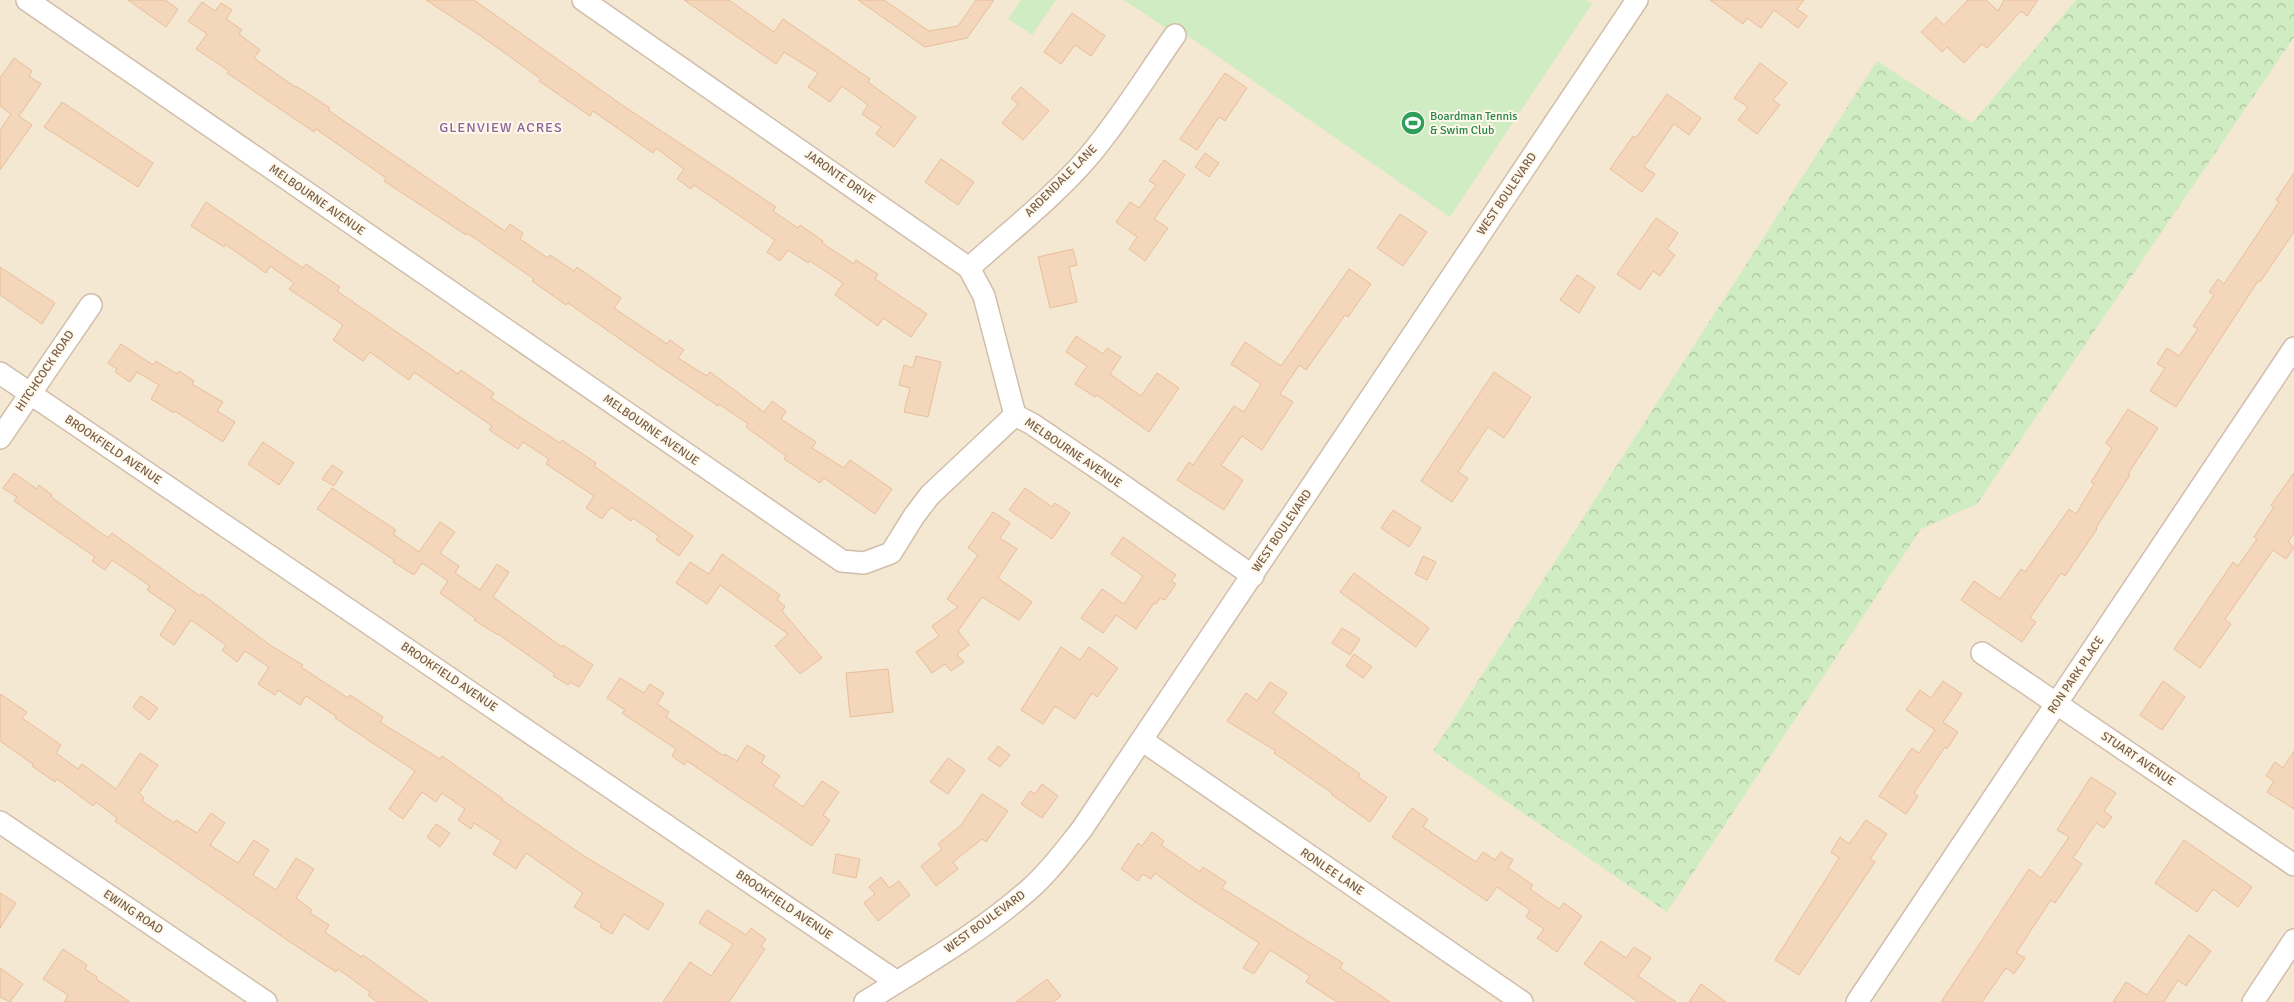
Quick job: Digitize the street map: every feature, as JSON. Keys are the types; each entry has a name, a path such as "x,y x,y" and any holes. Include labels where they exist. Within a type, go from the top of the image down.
{"street":[{"name":"MELBOURNE AVENUE","path":"27,0 842,561 864,564 891,553 914,516 930,495 1015,415 1109,476 1253,576"},
{"name":"JARONTE DRIVE","path":"583,0 970,268 984,296 1015,415"},
{"name":"WEST BOULEVARD","path":"883,995 1000,914 1033,886 1055,863 1082,829 1143,741 1637,0"},
{"name":"ARDENDALE LANE","path":"970,268 1088,157 1175,35"},
{"name":"HITCHCOCK ROAD","path":"0,438 91,305"},
{"name":"RON PARK PLACE","path":"1857,1002 2294,348"},
{"name":"BROOKFIELD AVENUE","path":"0,373 883,995"},
{"name":"STUART AVENUE","path":"1982,653 2294,865"},
{"name":"RONLEE LANE","path":"1143,741 1522,1002"},
{"name":"EWING ROAD","path":"0,822 266,1002"},
{"path":"2253,1002 2294,940"}],"shaded area":[{"path":"0,0 2294,0 2294,1002 0,1002"}],"green space":[{"path":"1021,0 1056,0 1032,35 1008,19"},
{"name":"Boardman Tennis & Swim Club","path":"1124,0 1586,0 1592,4 1450,217 1188,36 1175,34"},
{"path":"2076,0 2294,0 2294,37 1977,504 1921,529 1667,912 1433,751 1877,61 1972,123"}],"building":[{"path":"128,0 165,0 178,9 166,27"},
{"path":"426,0 474,0 622,105 776,207 773,211 798,228 800,225 823,241 822,243 854,264 856,260 878,274 875,279 927,314 911,337 883,318 878,326 835,295 843,283 810,261 808,263 788,250 780,261 767,252 775,240 694,185 691,189 677,179 684,169 656,148 653,153 593,111 590,116 539,81 541,79 481,36"},
{"path":"684,0 729,0 774,32 783,19 870,79 868,82 916,117 894,147 876,134 881,127 862,114 868,105 842,86 830,102 808,87 818,73 784,52 776,64"},
{"path":"858,0 884,0 929,31 958,26 976,0 994,0 967,38 925,47"},
{"path":"1710,0 1804,0 1797,9 1807,16 1798,28 1774,10 1761,28 1747,18 1743,24"},
{"path":"1968,0 1986,0 1998,11 2004,0 2038,0 2027,16 2021,11 1987,48 1982,44 1964,63 1947,47 1942,52 1921,32 1936,17 1944,25"},
{"path":"202,2 215,11 221,3 232,10 226,19 242,30 239,34 260,50 254,58 295,87 330,108 328,110 505,231 510,224 523,233 520,239 548,258 550,255 574,271 577,267 621,298 614,308 667,344 670,340 684,350 678,358 707,376 710,372 764,412 772,401 786,411 781,419 816,442 812,448 844,468 850,460 892,489 875,514 824,478 820,483 784,459 786,456 746,427 748,424 719,404 718,406 568,303 566,305 532,281 534,279 467,233 466,235 384,181 386,178 316,129 314,132 227,73 229,71 196,49 207,34 188,21"},
{"path":"1072,13 1105,36 1091,56 1075,45 1061,64 1044,52"},
{"path":"14,58 32,71 29,76 41,84 19,116 32,125 0,170 0,130 11,114 0,106 0,78"},
{"path":"1760,63 1787,83 1773,100 1780,105 1757,134 1738,120 1748,107 1734,98"},
{"path":"1225,73 1247,88 1225,121 1219,117 1197,150 1180,139"},
{"path":"1021,87 1049,111 1023,140 1002,123 1018,104 1011,98"},
{"path":"1667,94 1701,118 1689,135 1674,124 1644,167 1655,174 1642,192 1610,169 1633,136 1636,138"},
{"path":"62,102 153,163 138,187 44,127"},
{"path":"1205,153 1219,163 1209,177 1195,167"},
{"path":"941,159 974,182 958,205 925,182"},
{"path":"1164,160 1185,175 1154,219 1168,228 1145,261 1129,249 1137,237 1116,222 1130,202 1139,208 1156,185 1149,181"},
{"path":"2294,173 2294,232 2260,282 2258,281 2176,407 2150,391 2165,368 2157,364 2167,348 2179,356 2198,329 2193,326 2214,295 2209,292 2218,279 2224,284 2279,202 2276,200"},
{"path":"206,202 303,268 306,264 340,287 337,291 458,374 461,370 494,393 491,398 560,443 562,440 596,463 594,466 693,536 679,556 656,540 659,536 633,518 631,521 611,507 602,519 586,508 594,496 546,464 549,459 523,442 518,449 489,430 492,426 414,372 409,380 370,352 363,361 333,340 343,325 289,289 294,283 270,266 266,273 225,244 224,247 191,226"},
{"path":"1400,214 1427,232 1403,266 1377,248"},
{"path":"1656,218 1678,233 1667,249 1675,255 1660,276 1653,271 1640,290 1617,274"},
{"path":"1073,249 1077,265 1069,267 1077,302 1050,308 1038,257"},
{"path":"0,267 55,303 42,324 0,295"},
{"path":"1349,269 1371,284 1348,317 1345,315 1306,370 1299,365 1280,394 1293,402 1262,450 1242,436 1221,465 1243,480 1224,510 1177,480 1189,462 1193,465 1234,406 1244,412 1261,384 1231,364 1245,342 1281,366"},
{"path":"1577,275 1595,287 1579,313 1560,300"},
{"path":"1076,336 1103,354 1107,348 1121,357 1110,374 1141,396 1157,373 1179,388 1149,432 1097,395 1095,397 1075,384 1087,366 1066,352"},
{"path":"121,344 153,365 156,361 177,374 179,371 194,381 192,384 223,402 217,411 235,422 223,442 175,411 174,413 151,399 159,385 137,372 130,382 115,372 117,369 108,363"},
{"path":"916,356 941,362 928,417 904,412 910,388 899,385 904,365 913,368"},
{"path":"1494,372 1531,397 1504,438 1488,427 1458,472 1468,478 1452,502 1421,481"},
{"path":"2128,409 2158,428 2128,474 2130,475 2097,529 2065,576 2061,573 2030,618 2036,622 2022,642 1961,600 1974,581 2000,599 2021,569 2025,572 2069,509 2076,514 2094,484 2091,482 2112,448 2106,443"},
{"path":"263,442 294,463 279,485 248,464"},
{"path":"332,465 343,472 334,486 322,479"},
{"path":"14,473 37,489 39,485 52,495 51,497 108,538 112,533 200,596 202,594 270,645 303,665 301,667 348,698 350,695 383,717 380,722 440,759 442,756 584,856 664,904 648,930 624,914 612,934 600,927 602,924 574,907 583,893 526,853 516,869 493,854 501,841 474,823 471,829 458,820 465,809 442,793 436,802 422,792 403,819 389,809 415,771 335,718 337,717 306,696 300,705 278,690 275,695 258,684 269,667 245,651 237,662 222,650 226,645 191,620 174,645 160,635 176,610 147,590 150,586 112,560 105,570 92,561 95,557 14,501 17,497 3,488"},
{"path":"2294,473 2294,533 2288,542 2294,547 2286,559 2273,550 2225,619 2231,624 2200,668 2174,649 2233,562 2238,566 2257,539 2254,537 2274,507 2271,505"},
{"path":"332,488 396,530 393,534 419,552 440,522 455,532 440,553 459,566 455,573 480,590 497,564 509,572 493,597 562,647 563,645 593,665 579,687 570,682 568,685 553,676 555,674 498,634 474,620 476,619 440,593 448,581 422,563 414,575 317,509"},
{"path":"1025,488 1052,507 1055,503 1070,513 1052,539 1009,510"},
{"path":"1393,510 1421,528 1409,547 1381,528"},
{"path":"993,512 1010,523 1000,538 1017,549 998,578 1032,602 1019,620 982,597 958,631 969,645 957,654 964,662 951,671 945,664 932,673 916,652 939,636 932,626 958,607 947,599 978,555 968,548"},
{"path":"1123,537 1176,575 1171,581 1176,584 1165,600 1160,598 1156,604 1154,603 1136,629 1116,615 1103,633 1081,618 1102,589 1124,604 1143,576 1111,554"},
{"path":"722,554 780,595 777,600 785,606 782,611 822,658 800,674 775,646 788,634 720,585 707,604 676,583 690,562 709,574"},
{"path":"1423,556 1436,562 1427,580 1415,574"},
{"path":"1354,573 1429,628 1416,647 1340,592"},
{"path":"1342,628 1360,639 1350,655 1332,643"},
{"path":"1061,647 1080,660 1089,647 1118,668 1097,697 1092,693 1075,719 1055,706 1043,724 1021,710"},
{"path":"1354,654 1372,667 1363,678 1346,666"},
{"path":"888,669 893,712 850,717 846,673"},
{"path":"620,678 644,693 650,684 664,693 657,704 669,712 666,717 724,756 725,754 737,761 747,745 765,756 761,763 780,776 773,786 803,807 822,781 839,792 823,815 830,820 812,846 687,761 684,765 672,756 676,749 622,713 625,710 607,698"},
{"path":"1943,681 1962,694 1943,722 1958,732 1947,749 1945,747 1914,793 1918,796 1906,814 1879,796 1912,748 1919,753 1935,730 1906,710 1920,690 1931,698"},
{"path":"2163,681 2185,697 2162,730 2140,715"},
{"path":"1270,682 1287,693 1273,713 1360,774 1358,777 1387,797 1370,822 1274,753 1276,751 1227,721 1246,693 1257,701"},
{"path":"0,694 27,712 22,718 61,745 56,753 78,769 82,764 116,789 140,753 158,765 139,793 144,798 142,801 174,823 176,820 197,833 211,813 225,823 210,845 238,863 254,840 269,850 253,875 276,890 296,858 314,869 296,898 312,910 310,913 329,925 325,932 361,957 363,955 428,1002 377,1002 368,995 370,992 338,969 336,972 290,942 115,821 117,818 96,802 93,806 57,779 55,782 32,766 33,764 0,741"},
{"path":"141,696 158,708 149,720 133,707"},
{"path":"998,746 1010,755 1000,767 988,759"},
{"path":"2294,751 2294,809 2267,792 2274,781 2266,776 2275,762 2283,768"},
{"path":"948,758 965,770 948,794 930,782"},
{"path":"2091,777 2116,793 2104,811 2112,817 2104,828 2096,823 2073,858 2082,864 2055,903 2051,900 2016,953 2025,958 2014,974 2006,968 1982,1002 1941,1002 2029,869 2041,878 2069,837 2057,830"},
{"path":"1042,784 1058,796 1042,818 1021,804 1030,791 1035,794"},
{"path":"982,794 1008,811 986,842 982,839 953,862 958,869 936,886 921,866 942,849 938,844 961,825"},
{"path":"1412,808 1428,819 1423,827 1476,862 1483,852 1495,860 1501,852 1513,860 1508,868 1533,885 1530,889 1559,909 1564,903 1582,916 1557,952 1537,938 1544,929 1526,917 1530,910 1497,887 1487,901 1392,837"},
{"path":"1866,820 1887,834 1870,859 1875,862 1799,975 1775,960 1839,858 1831,852 1840,837 1849,844"},
{"path":"436,824 450,833 440,847 427,837"},
{"path":"1152,832 1164,841 1161,845 1200,872 1203,867 1226,882 1222,888 1343,963 1340,968 1390,1002 1337,1002 1306,982 1310,976 1270,950 1254,974 1243,968 1259,943 1155,873 1151,879 1143,874 1138,881 1121,869 1138,843 1142,846"},
{"path":"2184,840 2252,887 2238,907 2213,889 2197,912 2155,883"},
{"path":"836,854 860,859 856,878 833,873"},
{"path":"881,877 889,888 899,881 910,895 878,921 864,903 875,894 869,887"},
{"path":"0,893 16,903 0,928"},
{"path":"707,910 746,935 751,928 766,939 761,946 765,949 729,1002 663,1002 690,962 711,976 733,944 699,923"},
{"path":"2189,935 2211,951 2186,986 2178,980 2164,1002 2113,1002 2126,982 2147,995"},
{"path":"1601,941 1626,958 1634,947 1651,958 1638,976 1676,1002 1638,1002 1584,964"},
{"path":"63,949 87,965 85,969 97,977 96,979 130,1002 64,1002 68,995 43,979"},
{"path":"0,968 23,984 10,1002 0,997"},
{"path":"1047,979 1061,996 1053,1002 1016,1002"},
{"path":"1701,984 1726,1002 1689,1002"}],"place":[{"name":"Boardman Tennis & Swim Club","path":"1413,123"}],"district":[{"name":"GLENVIEW ACRES","path":"501,127"}]}
